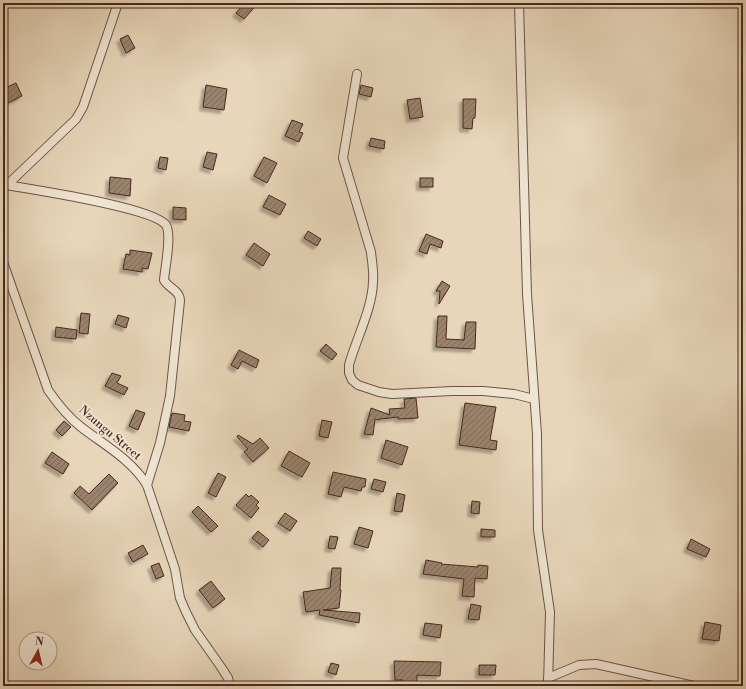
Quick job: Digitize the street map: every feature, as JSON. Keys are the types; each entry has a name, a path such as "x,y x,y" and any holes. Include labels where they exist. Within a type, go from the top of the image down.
{"street":[{"path":"5,187 76,119 83,107 118,3"},
{"path":"519,3 527,294 537,434 538,530 550,612 548,682"},
{"path":"357,74 342,158 371,252 373,284 370,304 349,365 349,373 352,380 358,384 379,392 392,394 483,391 514,394 534,399"},
{"path":"5,187 112,204 158,219 166,225 169,234 164,280 166,284 179,294 180,300 170,396 160,443 147,485"},
{"name":"Nzungu Street","path":"3,262 48,390 79,426 116,452 140,475 147,485 175,569 180,598 195,630 228,678 230,686"},
{"path":"548,682 579,665 596,664 694,686"}],"building":[{"path":"245,3 258,3 244,19 236,13"},
{"path":"128,35 135,48 126,53 120,39"},
{"path":"16,83 22,96 6,104 3,97 3,89"},
{"path":"206,85 227,89 224,110 203,107"},
{"path":"361,85 373,88 371,97 359,94"},
{"path":"420,98 423,117 410,119 407,100"},
{"path":"463,99 476,99 475,118 473,118 472,129 463,128"},
{"path":"292,120 303,124 299,132 303,133 299,142 285,136"},
{"path":"371,138 385,141 384,149 369,146"},
{"path":"207,152 217,154 213,170 203,167"},
{"path":"160,157 168,158 166,170 158,168"},
{"path":"264,157 277,163 267,183 254,176"},
{"path":"110,177 131,179 130,196 109,193"},
{"path":"420,178 433,178 433,187 420,187"},
{"path":"269,195 286,204 280,215 263,207"},
{"path":"173,207 186,208 186,220 173,219"},
{"path":"308,231 321,239 317,246 304,238"},
{"path":"426,234 443,241 441,248 430,244 427,254 419,251"},
{"path":"254,243 270,254 263,266 246,255"},
{"path":"130,250 152,253 148,269 142,268 142,272 123,269 126,254 130,255"},
{"path":"442,281 450,286 439,304 440,291 436,291"},
{"path":"81,313 90,314 88,334 79,333"},
{"path":"118,315 129,318 126,328 115,324"},
{"path":"438,316 447,316 446,339 464,340 466,322 476,322 475,349 436,347"},
{"path":"56,327 77,330 76,339 55,337"},
{"path":"326,344 337,354 332,360 320,351"},
{"path":"239,350 259,360 256,368 242,361 238,369 231,365"},
{"path":"112,373 121,376 117,383 128,388 124,395 105,386"},
{"path":"416,398 418,418 398,419 398,417 379,420 375,419 373,435 364,434 371,408 390,415 389,409 405,408 404,399"},
{"path":"465,403 496,407 490,440 497,441 496,450 459,445"},
{"path":"136,410 145,413 138,430 129,426"},
{"path":"172,413 185,415 184,421 191,422 189,431 169,427"},
{"path":"322,420 332,422 328,438 319,436"},
{"path":"64,421 71,427 62,436 56,430"},
{"path":"238,435 253,444 260,438 269,448 253,462 244,452 248,449 237,437"},
{"path":"386,440 408,447 402,465 381,458"},
{"path":"289,451 310,463 302,477 281,466"},
{"path":"52,452 69,464 63,474 45,463"},
{"path":"333,472 366,479 365,487 362,487 361,491 344,487 341,497 328,494"},
{"path":"218,473 226,477 216,497 208,493"},
{"path":"109,474 118,483 92,510 74,493 80,486 89,494"},
{"path":"374,479 386,482 383,492 371,489"},
{"path":"397,493 405,495 402,512 394,511"},
{"path":"246,494 249,497 251,495 259,502 256,505 259,508 251,518 236,505"},
{"path":"472,501 480,502 479,514 471,513"},
{"path":"198,506 218,526 211,532 192,512"},
{"path":"285,513 297,521 290,531 278,523"},
{"path":"359,527 373,531 368,548 354,544"},
{"path":"481,529 495,530 495,537 481,537"},
{"path":"258,531 269,540 263,547 252,538"},
{"path":"330,536 338,537 335,549 328,548"},
{"path":"691,539 710,549 706,557 687,549"},
{"path":"143,545 148,554 133,562 128,553"},
{"path":"426,560 442,563 441,564 478,567 478,565 488,566 487,579 475,578 474,597 462,596 464,579 423,574"},
{"path":"159,563 164,576 156,579 151,566"},
{"path":"332,568 341,568 339,608 323,610 360,613 359,623 319,615 320,610 306,612 303,592 330,588"},
{"path":"211,581 225,599 213,608 199,590"},
{"path":"471,604 481,606 479,620 468,619"},
{"path":"705,622 721,625 719,641 702,639"},
{"path":"425,623 442,625 440,638 423,635"},
{"path":"394,661 441,662 440,676 417,675 417,686 403,686 403,680 395,680"},
{"path":"331,663 339,665 336,675 328,672"},
{"path":"479,665 496,665 495,675 479,675"}]}
